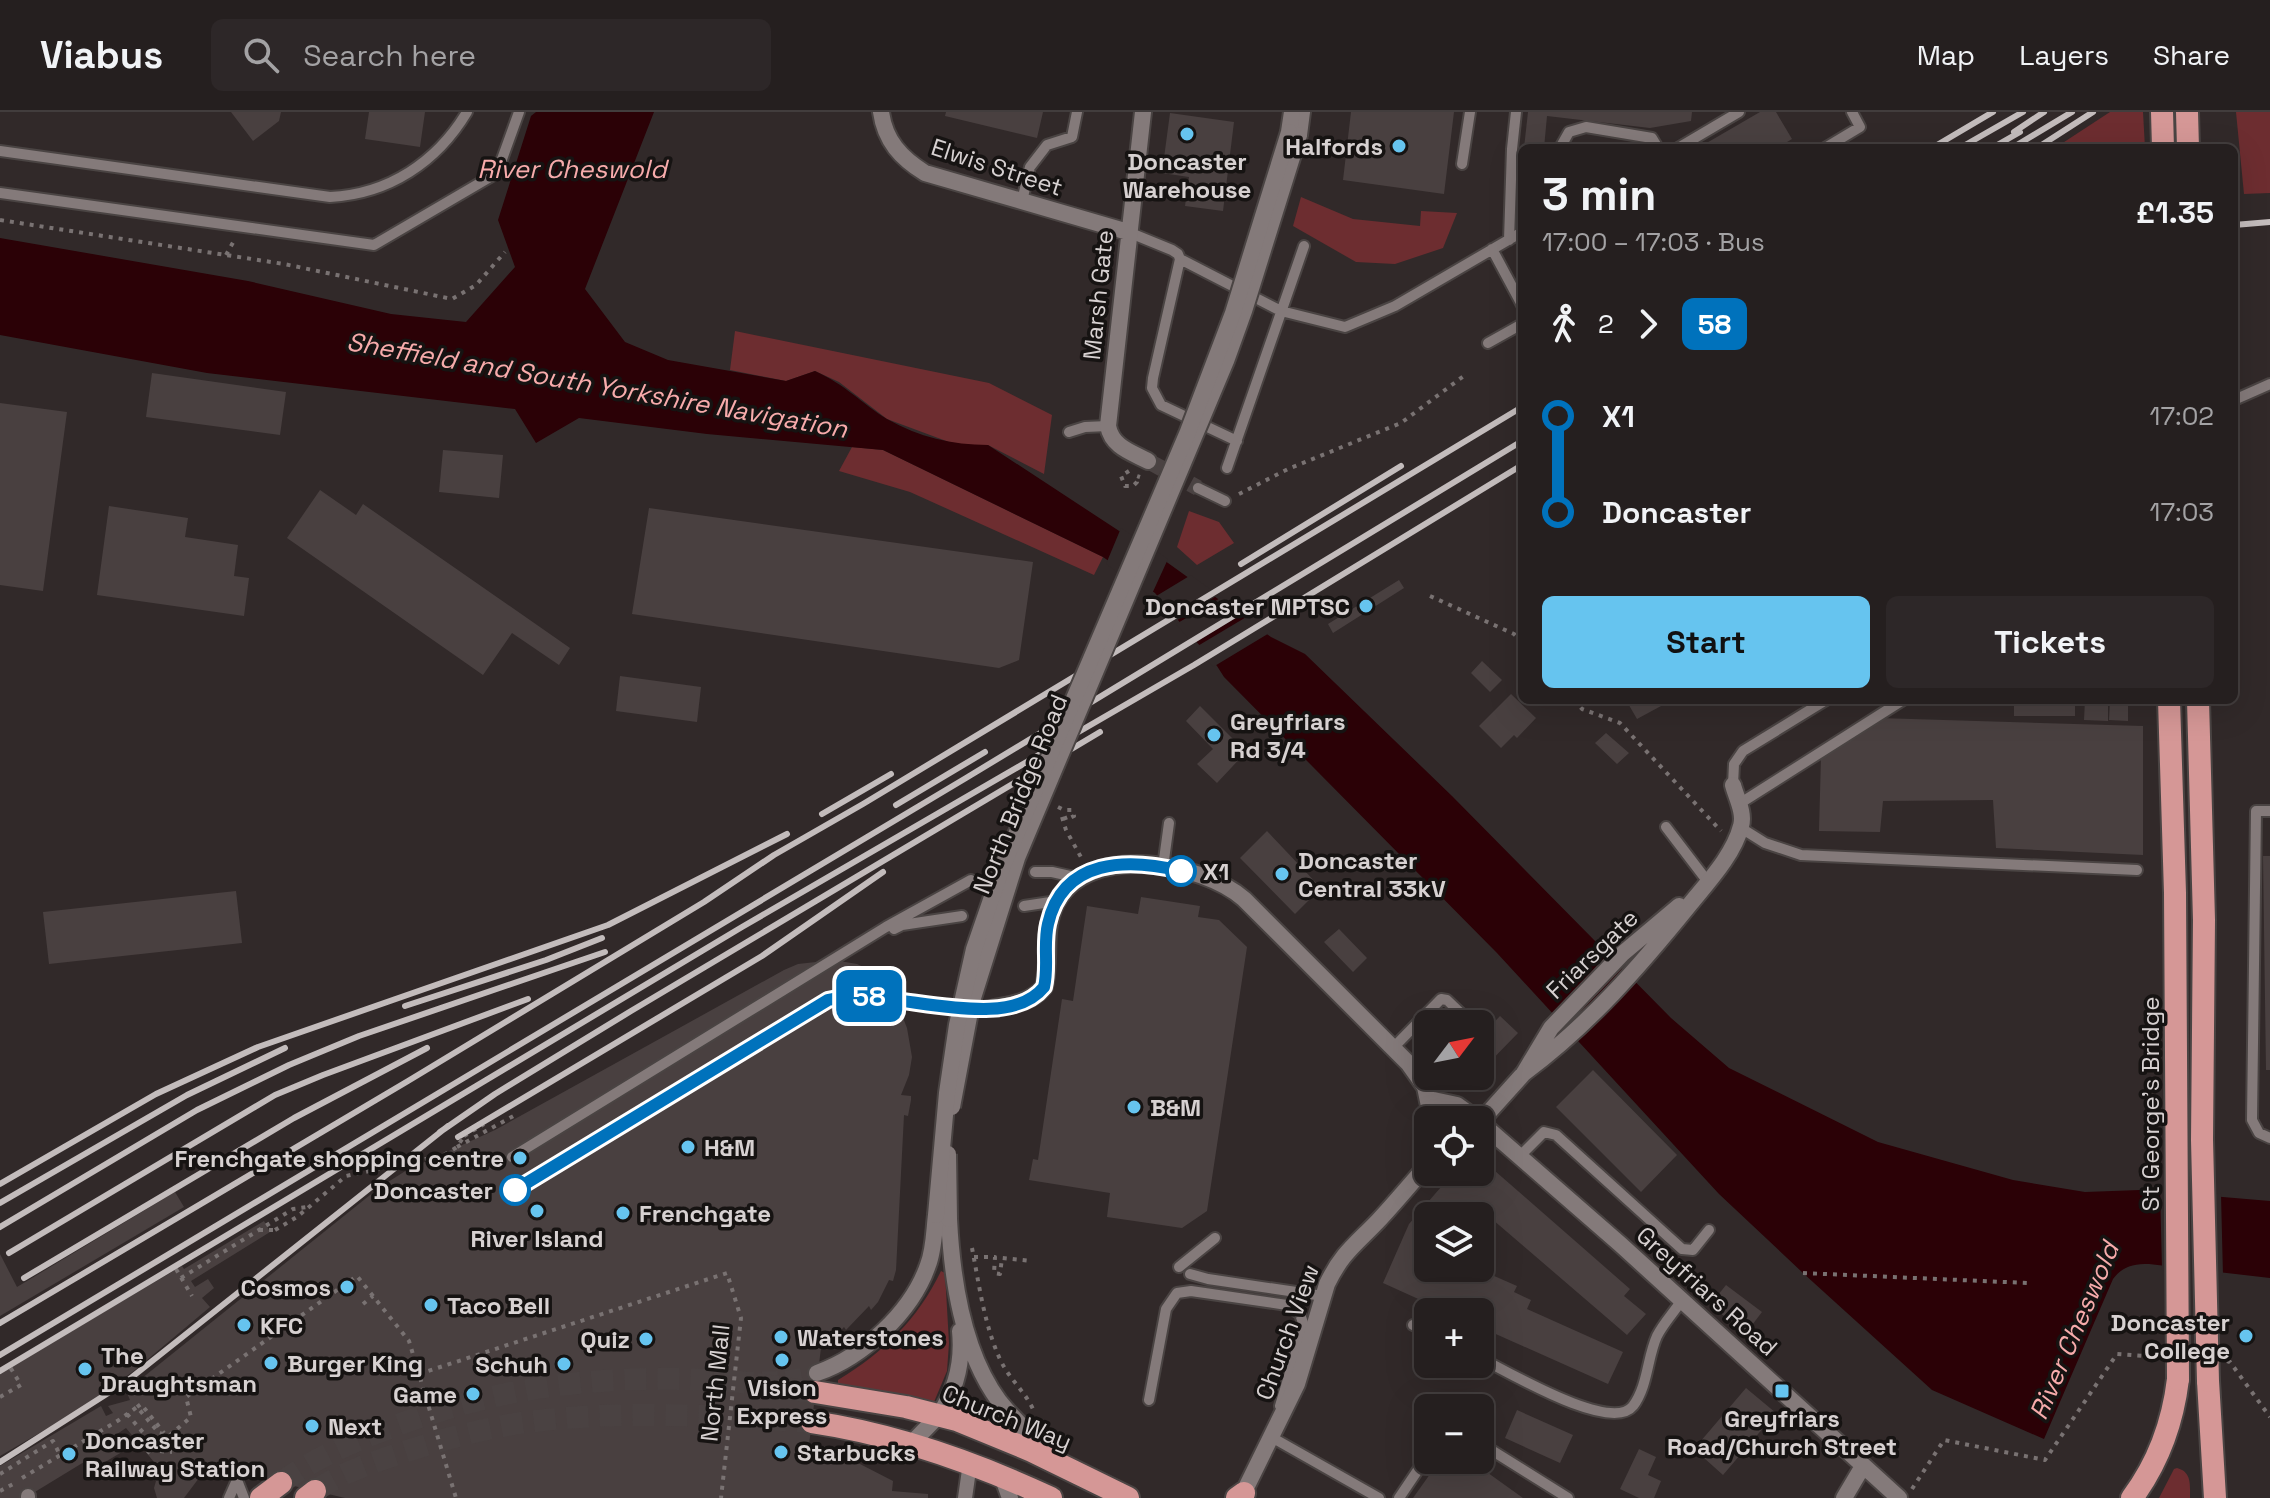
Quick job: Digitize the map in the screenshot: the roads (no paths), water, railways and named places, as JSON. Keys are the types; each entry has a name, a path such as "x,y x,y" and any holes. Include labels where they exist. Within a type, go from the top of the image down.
{"highway":[{"path":"2162,112 2163,144"},
{"path":"2187,112 2188,144"},
{"name":"St George's Bridge","path":"2132,1498 2143,1483 2166,1435 2178,1379 2175,893 2169,704"},
{"path":"2198,704 2204,920 2202,1140 2215,1498"},
{"name":"Church Way","path":"816,1382 939,1415 999,1437 1121,1494 1145,1498"},
{"path":"812,1422 970,1463 1051,1498"},
{"path":"261,1498 281,1483"}],"street":[{"name":"Elwis Street","path":"881,112 890,142 904,159 925,173 1128,232"},
{"name":"Marsh Gate","path":"1108,426 1143,112"},
{"name":"North Bridge Road","path":"1292,112 1294,133"},
{"name":"North Bridge Road","path":"1088,1479 1039,1441 998,1398 981,1369 956,1290 942,1217 947,1093 957,1025 974,949 1003,865 1197,407 1302,112"},
{"path":"1108,426 1110,438 1115,443 1148,461"},
{"path":"1733,785 1739,804 1741,828"},
{"name":"Friarsgate","path":"1494,1106 1524,1073 1564,1043 1638,968 1708,882 1741,828"},
{"path":"994,1008 1016,1004 1038,994 1046,978 1047,927 1064,890 1084,875 1117,864 1163,867 1229,886 1416,1072 1430,1106"},
{"name":"Friarsgate","path":"1524,1073 1551,1028 1622,954 1708,882"},
{"name":"Greyfriars Road","path":"1429,1099 1458,1106"},
{"name":"Greyfriars Road","path":"1494,1133 1899,1498"},
{"name":"Church View","path":"1241,1496 1273,1438 1302,1369 1334,1269 1347,1250 1414,1180"},
{"name":"North Bridge Road","path":"816,1382 863,1349 907,1302 929,1263 942,1217"},
{"path":"910,1445 946,1405 957,1377 962,1350 956,1290"},
{"path":"965,1498 970,1463"},
{"path":"1844,1498 1863,1466"},
{"path":"1002,1476 1010,1498"}],"lane":[{"path":"0,151 330,197 351,196 401,178 430,159 452,137 467,112"},
{"path":"0,193 374,245 497,173 519,112"},
{"path":"1022,201 1030,167 1047,145 1072,137 1077,112"},
{"path":"1462,164 1470,112"},
{"path":"1509,240 1516,112"},
{"path":"1685,144 1739,112"},
{"path":"1832,144 1860,127 1852,112"},
{"path":"1562,144 1569,132 1586,127 1652,138 1656,144"},
{"path":"1128,232 1172,250 1180,259 1152,388 1161,405 1237,441"},
{"path":"1180,259 1281,311 1345,327 1395,306 1518,234"},
{"path":"1227,468 1304,246"},
{"path":"1492,249 1518,298"},
{"path":"1488,343 1518,326"},
{"path":"2238,398 2270,384"},
{"path":"1069,432 1085,427 1108,426"},
{"path":"1198,488 1225,501"},
{"path":"1733,785 1734,764 1743,751 1819,704"},
{"path":"1739,804 1897,704"},
{"path":"2270,811 2256,811 2252,1120 2259,1133 2270,1138"},
{"path":"1163,867 1169,823"},
{"path":"1666,827 1708,882"},
{"path":"1741,828 1765,843 1801,855 2137,870"},
{"path":"1035,872 1084,875"},
{"path":"962,916 902,925 890,931 516,1157 886,927 971,880"},
{"path":"1024,906 1057,901"},
{"path":"1430,1010 1441,999 1447,1000 1457,1010"},
{"path":"895,1000 937,1007"},
{"path":"1393,1048 1414,1027"},
{"path":"1520,1156 1544,1132 1549,1132 1682,1249 1693,1250 1709,1230"},
{"path":"1179,1267 1215,1238"},
{"path":"1190,1274 1323,1296"},
{"path":"1149,1400 1166,1309 1177,1293 1191,1291 1287,1305 1300,1314 1304,1326 1273,1438 1379,1498"},
{"path":"1494,1365 1573,1404 1613,1414 1626,1411 1632,1408 1647,1376 1658,1336 1682,1300"},
{"path":"1494,1452 1568,1498"},
{"path":"1399,1498 1415,1474"},
{"path":"229,1498 237,1480 244,1498"}],"water":[{"path":"536,112 654,112 585,289 625,342 668,360 786,381 815,371 836,382 887,419 911,431 949,442 988,445 1168,563 1271,637 1305,654 1452,796 1671,1018 1729,1068 1878,1142 2013,1180 2085,1192 2140,1190 2270,1201 2270,1278 2149,1264 2133,1265 2121,1271 2113,1279 2044,1439 1932,1390 1803,1273 1719,1194 1497,953 1224,677 1155,593 1103,557 883,450 707,434 579,418 536,443 515,409 207,373 0,335 0,238 248,281 391,314 466,322 515,267 498,220 531,116"}],"tunnel":[{"path":"1148,461 1198,488"},
{"path":"714,1380 784,1379 817,1373"},
{"path":"281,1483 321,1458 380,1431 474,1401 551,1386 670,1379 738,1382 815,1392"},
{"path":"315,1491 349,1472 410,1450 472,1432 520,1423 639,1415 812,1422"}],"railway":[{"path":"1939,144 1993,112"},
{"path":"1967,144 2023,112"},
{"path":"2014,132 2044,112"},
{"path":"2019,144 2072,112"},
{"path":"2043,144 2093,112"},
{"path":"1999,144 2020,132"},
{"path":"2238,225 2270,222"},
{"path":"0,1323 408,1081 704,902 774,855 1518,409"},
{"path":"0,1355 966,778 1518,443"},
{"path":"1241,564 1401,466"},
{"path":"0,1371 742,927 1194,665 1518,467"},
{"path":"440,1132 495,1094 631,1011 1100,732"},
{"path":"896,805 985,752"},
{"path":"822,814 891,774"},
{"path":"0,1184 156,1094 258,1047 608,925 787,834"},
{"path":"458,1137 762,956 883,872"},
{"path":"405,1006 546,960 602,938"},
{"path":"0,1227 197,1110 289,1065 359,1036 605,952"},
{"path":"9,1253 275,1095 528,999"},
{"path":"0,1203 187,1095 285,1048"},
{"path":"24,1278 294,1118 427,1048"},
{"path":"0,1462 127,1381 448,1126"}],"place":[{"name":"Doncaster Warehouse","path":"1187,134"},
{"name":"Halfords","path":"1399,146"},
{"name":"Doncaster MPTSC","path":"1366,606"},
{"name":"Greyfriars Rd 3/4","path":"1214,735"},
{"name":"X1","path":"1181,871"},
{"name":"Doncaster Central 33kV","path":"1282,874"},
{"name":"B&M","path":"1134,1107"},
{"name":"H&M","path":"688,1147"},
{"name":"Frenchgate shopping centre","path":"520,1158"},
{"name":"Doncaster","path":"515,1190"},
{"name":"River Island","path":"537,1211"},
{"name":"Frenchgate","path":"623,1213"},
{"name":"Cosmos","path":"347,1287"},
{"name":"Taco Bell","path":"431,1305"},
{"name":"KFC","path":"244,1325"},
{"name":"Doncaster College","path":"2246,1336"},
{"name":"Waterstones","path":"781,1337"},
{"name":"Quiz","path":"646,1339"},
{"name":"Vision Express","path":"782,1360"},
{"name":"Burger King","path":"271,1363"},
{"name":"Schuh","path":"564,1364"},
{"name":"The Draughtsman","path":"85,1369"},
{"name":"Greyfriars Road/Church Street","path":"1782,1391"},
{"name":"Game","path":"473,1394"},
{"name":"Next","path":"312,1426"},
{"name":"Starbucks","path":"781,1452"},
{"name":"Doncaster Railway Station","path":"69,1454"}],"water label":[{"name":"River Cheswold","path":"572,169"},
{"name":"Sheffield and South Yorkshire Navigation","path":"597,385"},
{"name":"River Cheswold","path":"2074,1331"}]}
